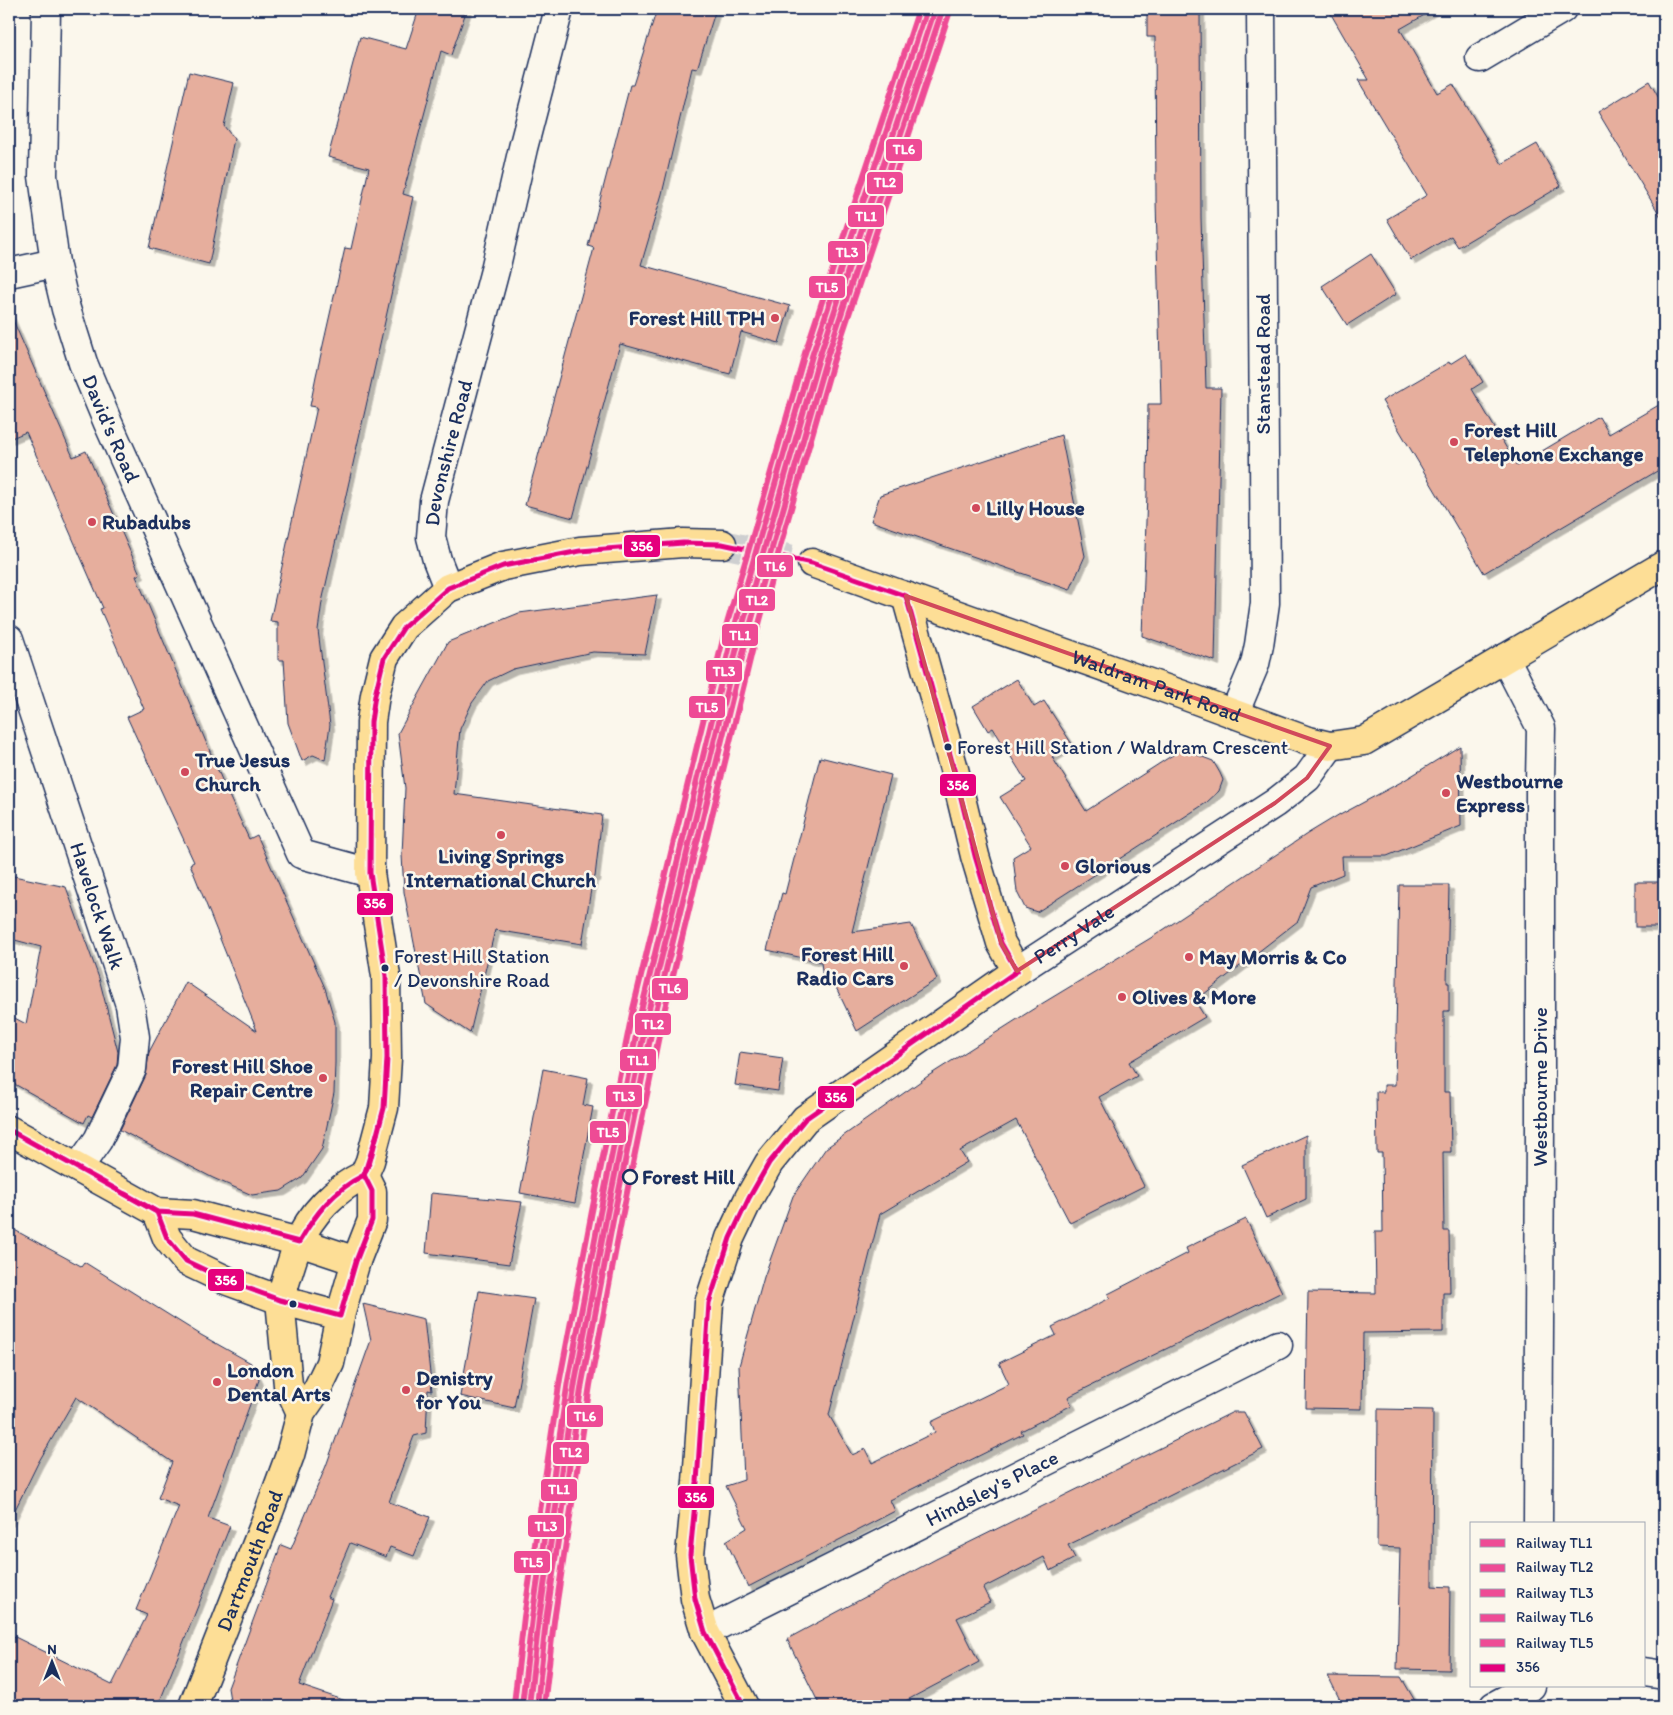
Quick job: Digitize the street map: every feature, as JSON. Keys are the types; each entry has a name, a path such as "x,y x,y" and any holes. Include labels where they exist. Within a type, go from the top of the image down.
{"main road":[{"path":"301,1413 288,1385 280,1300 299,1242 313,1218 331,1197 348,1182 364,1174 370,1161 384,1108 387,1058 386,976 370,873 371,722 375,694 384,658 404,627 448,588 503,566 580,551 683,543 722,544"},
{"name":"Waldram Park Road","path":"812,563 1273,729 1330,746 1364,741 1664,565"},
{"path":"906,596 954,769 975,856 1001,943 1017,971"},
{"name":"Perry Vale","path":"744,1706 705,1632 695,1599 690,1555 709,1303 730,1238 749,1198 769,1163 805,1119 1017,971"},
{"path":"9,1130 157,1212 193,1214 299,1242 356,1260"},
{"path":"157,1212 167,1238 186,1261 228,1281 280,1300 340,1316 356,1260 372,1220 372,1191 364,1174"},
{"name":"Dartmouth Road","path":"193,1706 290,1455 301,1413 318,1390 327,1370 340,1316"}],"street":[{"name":"David's Road","path":"46,9 44,176 56,263 66,309 82,362 301,854 370,873"},
{"name":"Devonshire Road","path":"448,588 437,560 431,537 434,502 559,9"},
{"name":"Stanstead Road","path":"1234,714 1255,664 1260,645 1265,603 1262,9"},
{"path":"1480,58 1562,9"},
{"path":"9,273 56,263"},
{"name":"Havelock Walk","path":"9,639 130,1005 135,1037 132,1069 98,1140 78,1168"},
{"name":"Westbourne Drive","path":"1505,658 1541,728 1538,1522"},
{"name":"Perry Vale","path":"1017,971 1275,803 1307,778 1330,746"},
{"name":"Hindsley's Place","path":"705,1632 1278,1345"},
{"path":"1646,1672 1664,1675"},
{"path":"1494,1706 1527,1688"},
{"path":"1537,1688 1538,1706"}],"highlighted area":[{"path":"906,596 1330,746 1307,778 1275,803 1017,971 1001,943"}],"building":[{"path":"419,9 467,9 451,55 441,51 403,194 413,197 322,602 318,630 330,725 325,760 313,755 302,761 288,723 284,660 278,660 278,622 270,621 317,407 310,406 316,376 345,248 351,249 369,168 328,157 360,37 406,49"},
{"path":"657,9 716,9 697,69 692,68 662,194 641,265 790,306 779,343 741,332 730,374 620,344 573,518 525,505 594,248 588,246 630,85 633,85"},
{"path":"1147,9 1200,9 1201,218 1206,388 1221,388 1215,661 1142,636 1148,404 1161,404 1156,200 1155,37 1147,37"},
{"path":"1328,9 1435,9 1400,29 1437,93 1453,84 1502,164 1537,144 1561,186 1458,247 1451,236 1411,260 1387,219 1427,195 1358,80 1369,80"},
{"path":"189,72 234,83 224,126 234,139 209,264 149,248"},
{"path":"1649,81 1664,107 1664,222 1598,112"},
{"path":"1371,254 1396,294 1347,325 1322,286"},
{"path":"9,311 73,457 86,451 140,574 136,576 225,787 249,839 257,835 325,988 335,1022 335,1063 334,1093 322,1149 302,1178 281,1191 252,1195 213,1178 120,1130 146,1075 149,1052 186,982 257,1031 190,864 194,862 127,717 144,709 100,609 103,608 26,432 9,439"},
{"name":"Forest Hill Telephone Exchange","path":"1466,354 1483,382 1472,389 1517,466 1599,417 1609,434 1664,402 1664,467 1484,573 1382,401"},
{"name":"Lilly House","path":"1061,435 1085,556 1070,590 871,521 880,495"},
{"path":"657,595 645,654 593,652 513,669 488,681 472,703 460,729 454,794 602,815 595,877 593,877 582,944 495,930 470,1033 426,1004 404,892 402,855 405,788 398,733 448,642 519,613"},
{"path":"1017,679 1034,707 1044,701 1072,744 1052,757 1086,811 1182,749 1213,761 1223,780 1219,791 1206,803 1037,912 1025,908 1017,892 1013,857 1031,846 1000,797 1026,781 993,728 988,731 973,706"},
{"path":"1460,746 1461,826 1387,856 1342,856 1343,874 1311,887 1298,921 1195,1001 1205,1017 1129,1062 1137,1076 1099,1097 1144,1186 1070,1223 1016,1120 960,1151 967,1162 880,1214 829,1415 852,1455 865,1449 872,1463 935,1432 931,1422 1009,1384 999,1363 1056,1335 1052,1327 1110,1298 1108,1294 1188,1253 1186,1248 1246,1219 1282,1292 1068,1397 1072,1405 1021,1431 1023,1434 890,1500 895,1511 748,1587 726,1541 747,1528 726,1486 744,1480 739,1366 764,1277 793,1196 826,1148 928,1076 1038,1006 1154,936 1307,834 1340,814 1403,781"},
{"path":"820,757 891,775 852,932 911,924 937,979 857,1031 831,977 823,980 821,962 767,950 782,893 785,894"},
{"path":"9,875 66,887 99,978 118,1052 117,1065 92,1117 88,1115 84,1123 9,1081 9,1015 26,1024 41,947 11,939 13,918 9,915"},
{"path":"1635,882 1664,882 1664,927 1635,927"},
{"path":"1399,885 1449,885 1447,983 1449,983 1449,1011 1444,1011 1444,1092 1450,1092 1451,1152 1443,1152 1444,1231 1449,1231 1450,1293 1443,1293 1443,1332 1363,1333 1362,1409 1306,1408 1308,1292 1376,1293 1375,1232 1383,1232 1382,1153 1377,1153 1376,1092 1384,1092 1384,1085 1395,1085"},
{"path":"740,1052 783,1058 778,1091 735,1085"},
{"name":"Forest Hill","path":"543,1069 588,1078 583,1105 593,1107 575,1203 520,1193"},
{"path":"1306,1135 1306,1199 1266,1218 1242,1165"},
{"path":"431,1193 522,1202 509,1264 426,1253"},
{"path":"9,1227 81,1266 84,1262 201,1335 251,1363 259,1380 208,1518 230,1526 158,1706 9,1706 9,1634 112,1685 147,1615 136,1610 179,1506 158,1498 172,1462 76,1397 38,1463 9,1522"},
{"path":"479,1291 534,1299 514,1408 460,1396"},
{"path":"363,1304 424,1319 432,1391 428,1390 426,1433 414,1436 389,1502 430,1517 414,1556 390,1547 386,1557 350,1543 327,1597 332,1599 299,1685 349,1702 348,1706 231,1706 228,1688 281,1545 291,1549 326,1466 371,1340"},
{"path":"1378,1409 1433,1410 1432,1586 1450,1587 1449,1670 1397,1669 1400,1548 1377,1547"},
{"path":"1233,1412 1244,1412 1263,1449 1068,1545 1075,1558 1050,1571 1044,1557 983,1588 990,1602 957,1618 979,1662 896,1706 820,1706 787,1639 936,1559"},
{"path":"1328,1676 1401,1677 1418,1706 1343,1706"}],"tunnel":[{"path":"722,544 812,563"}],"rail line":[{"name":"TL5","path":"514,1704 524,1617 560,1379 633,1009 726,627 805,353 919,9"},
{"name":"TL3","path":"522,1705 532,1618 568,1381 641,1011 734,629 762,530 812,356 927,9"},
{"name":"TL1","path":"529,1706 539,1619 575,1382 648,1013 741,631 769,532 819,358 935,9"},
{"name":"TL2","path":"537,1706 546,1620 582,1383 655,1015 748,633 776,534 826,360 942,11"},
{"name":"TL6","path":"544,1706 554,1621 590,1385 663,1016 756,635 783,536 833,362 949,14"}],"transit line":[{"name":"356","path":"9,1130 157,1212 167,1238 186,1261 228,1281 280,1300 340,1316 356,1261 372,1220 372,1191 364,1175 370,1161 384,1108 387,1058 386,976 370,873 371,722 384,658 404,627 448,588 503,566 580,551 683,543 722,544 812,563 906,596"},
{"name":"356","path":"906,596 954,769 975,856 1001,943 1017,971"},
{"name":"356","path":"744,1706 705,1632 695,1599 690,1555 709,1303 730,1238 749,1198 769,1163 805,1119 1017,971"},
{"name":"356","path":"125,1194 157,1212 193,1214 299,1242 312,1221 327,1203 353,1181 364,1175 377,1134"}],"place":[{"name":"Forest Hill TPH","path":"775,318"},
{"name":"Forest Hill Telephone Exchange","path":"1454,442"},
{"name":"Lilly House","path":"976,508"},
{"name":"Rubadubs","path":"92,522"},
{"name":"Forest Hill Station / Waldram Crescent","path":"948,747"},
{"name":"True Jesus Church","path":"185,772"},
{"name":"Westbourne Express","path":"1446,793"},
{"name":"Living Springs International Church","path":"501,835"},
{"name":"Glorious","path":"1065,866"},
{"name":"May Morris & Co","path":"1189,957"},
{"name":"Forest Hill Radio Cars","path":"904,966"},
{"name":"Forest Hill Station / Devonshire Road","path":"385,968"},
{"name":"Olives & More","path":"1122,997"},
{"name":"Forest Hill Shoe Repair Centre","path":"323,1078"},
{"name":"Forest Hill","path":"630,1177"},
{"name":"London Dental Arts","path":"217,1382"},
{"name":"Denistry for You","path":"406,1390"}]}
